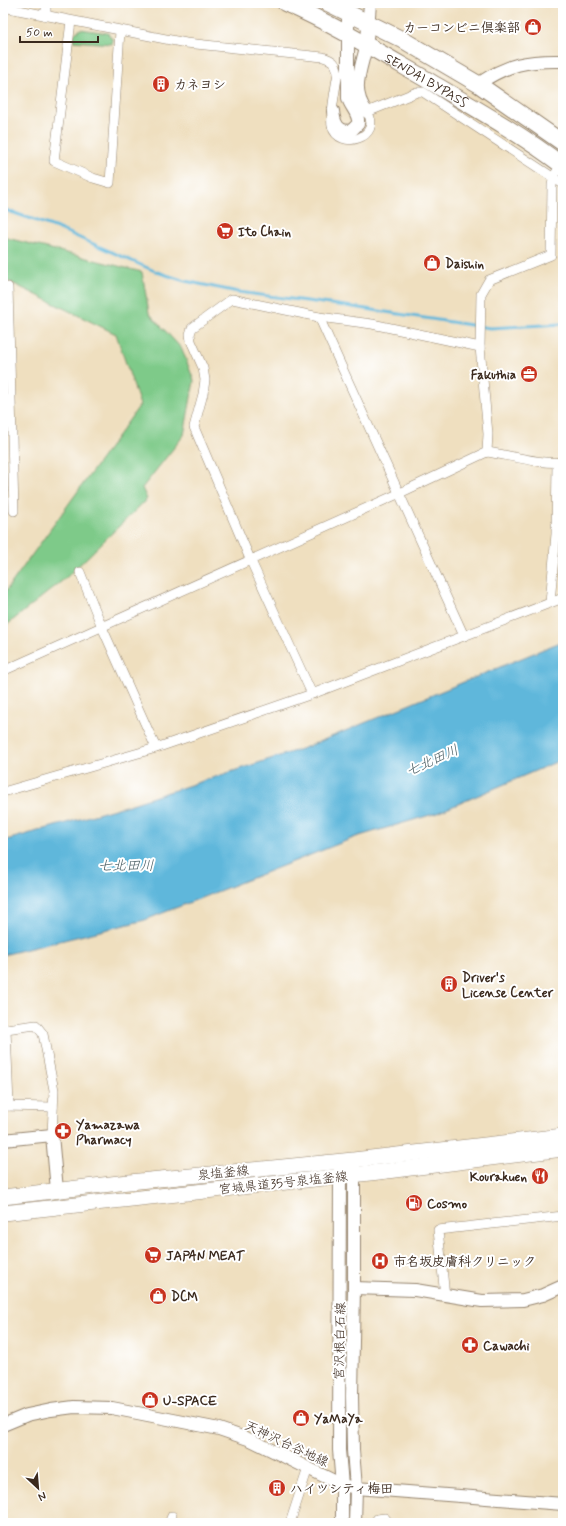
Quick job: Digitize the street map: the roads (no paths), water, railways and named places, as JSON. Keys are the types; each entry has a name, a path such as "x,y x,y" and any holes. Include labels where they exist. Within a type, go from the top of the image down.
{"highway":[{"name":"SENDAI BYPASS","path":"285,3 347,34 366,46 396,61 513,131 559,169"},
{"name":"SENDAI BYPASS","path":"328,3 347,7 368,23 403,40 478,84 563,143"}],"main road":[{"name":"泉塩釜線","path":"3,1196 57,1190 347,1168 563,1136"},
{"name":"宮城県道35号泉塩釜線","path":"3,1213 347,1168 563,1149"}],"street":[{"path":"46,3 46,16"},
{"path":"3,7 186,43 323,57 331,60 338,73 332,123 338,136 346,139 363,136 368,132 371,121 370,116 361,104 357,92 359,74 366,46 370,3"},
{"path":"333,111 335,122 339,128 344,131 352,130 358,124 358,116 351,108 348,98 347,7"},
{"path":"71,21 54,161 93,178 110,183 120,31"},
{"path":"478,84 495,73 519,64 542,61 563,61"},
{"path":"367,112 417,92 423,92 559,169 563,184"},
{"path":"487,452 488,434 480,345 481,294 489,280 550,255 552,185 559,169"},
{"path":"8,287 7,416 14,511"},
{"path":"312,694 250,559 194,427 203,394 205,380 203,368 191,341 190,334 192,328 232,299 319,317 372,324 480,345"},
{"path":"319,317 464,636"},
{"path":"3,671 400,493 487,452 560,462 550,603"},
{"path":"80,572 102,627 156,748"},
{"path":"3,792 156,748 312,694 563,598"},
{"path":"53,1107 6,1106 6,1029 36,1025 43,1034 54,1090 52,1135 57,1190"},
{"path":"3,1140 52,1135"},
{"path":"342,1523 340,1450 347,1168"},
{"name":"宮沢根白石線","path":"347,1168 354,1288 352,1396 353,1450 356,1488 355,1523"},
{"path":"445,1296 438,1230 563,1216"},
{"path":"354,1288 415,1290 482,1301 523,1300 543,1295 563,1286"},
{"name":"天神沢台谷地線","path":"3,1425 27,1415 51,1410 74,1407 112,1408 219,1429 251,1440 342,1484 356,1488 563,1504"},
{"path":"290,1523 308,1468"},
{"path":"375,1523 377,1519 385,1518 389,1523"}],"water":[{"name":"七北田川","path":"563,641 563,759 437,813 356,837 145,920 3,955 3,841 132,804 304,748"}],"waterway":[{"path":"3,209 57,228 157,272 185,281 238,292 353,307 490,328 563,324"}],"place":[{"name":"カーコンビニ倶楽部","path":"533,27"},
{"name":"カネヨシ","path":"161,84"},
{"name":"Ito Chain","path":"225,231"},
{"name":"Daishin","path":"432,263"},
{"name":"Fakuthia","path":"529,374"},
{"name":"Driver's License Center","path":"449,984"},
{"name":"Yamazawa Pharmacy","path":"63,1131"},
{"name":"Kourakuen","path":"540,1176"},
{"name":"Cosmo","path":"414,1203"},
{"name":"JAPAN MEAT","path":"153,1255"},
{"name":"市名坂皮膚科クリニック","path":"380,1261"},
{"name":"DCM","path":"158,1296"},
{"name":"Cawachi","path":"470,1345"},
{"name":"U-SPACE","path":"150,1400"},
{"name":"YaMaYa","path":"301,1418"},
{"name":"ハイツシティ梅田","path":"277,1488"}]}
